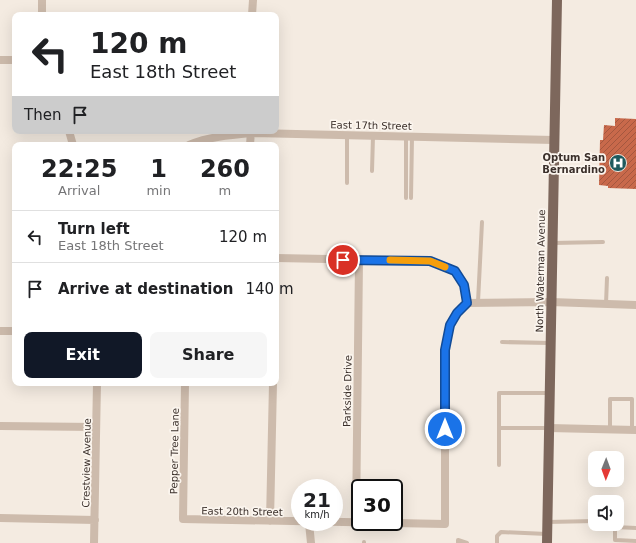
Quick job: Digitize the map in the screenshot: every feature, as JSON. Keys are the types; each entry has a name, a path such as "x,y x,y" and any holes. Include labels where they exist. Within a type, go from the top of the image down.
{"main road":[{"name":"North Waterman Avenue","path":"547,539 557,0"}],"street":[{"path":"42,0 42,12"},
{"path":"252,0 252,12"},
{"path":"0,60 12,60"},
{"name":"East 17th Street","path":"279,133 554,140"},
{"name":"East 17th Street","path":"196,142 235,134"},
{"path":"279,258 430,261 455,271 464,285 467,303 551,302 636,305"},
{"name":"Parkside Drive","path":"357,479 359,260"},
{"name":"East 20th Street","path":"403,524 445,524 445,350 450,325 457,313 467,303"},
{"path":"0,332 12,331"},
{"name":"Crestview Avenue","path":"94,543 97,386"},
{"name":"Pepper Tree Lane","path":"184,519 185,386"},
{"path":"270,521 273,386"},
{"path":"0,426 96,427"},
{"path":"549,428 634,430"},
{"path":"0,518 95,520"},
{"name":"East 20th Street","path":"184,519 291,522"},
{"path":"310,531 311,543"}],"lane":[{"path":"347,135 347,183"},
{"path":"372,171 373,136"},
{"path":"409,136 409,198"},
{"path":"478,302 482,222"},
{"path":"552,243 603,242"},
{"path":"606,304 607,278"},
{"path":"502,342 551,343"},
{"path":"499,465 499,393 550,393"},
{"path":"610,429 610,399 632,399 634,430"},
{"path":"499,428 549,428"},
{"path":"547,522 588,521"},
{"path":"624,526 636,528"},
{"path":"615,531 615,540 636,541"},
{"path":"497,543 498,534 501,532 547,539"},
{"path":"458,543 458,540 467,543"}],"building":[{"name":"Optum San Bernardino","path":"615,118 636,119 636,189 608,188 608,186 599,185 600,140 603,140 604,125 615,126"}],"slow traffic":[{"path":"390,260 430,261 445,267"}],"place":[{"name":"Optum San Bernardino","path":"618,163"}],"route":[{"path":"343,260 430,261 455,271 464,285 467,303 457,313 450,325 445,350 445,429"}]}
